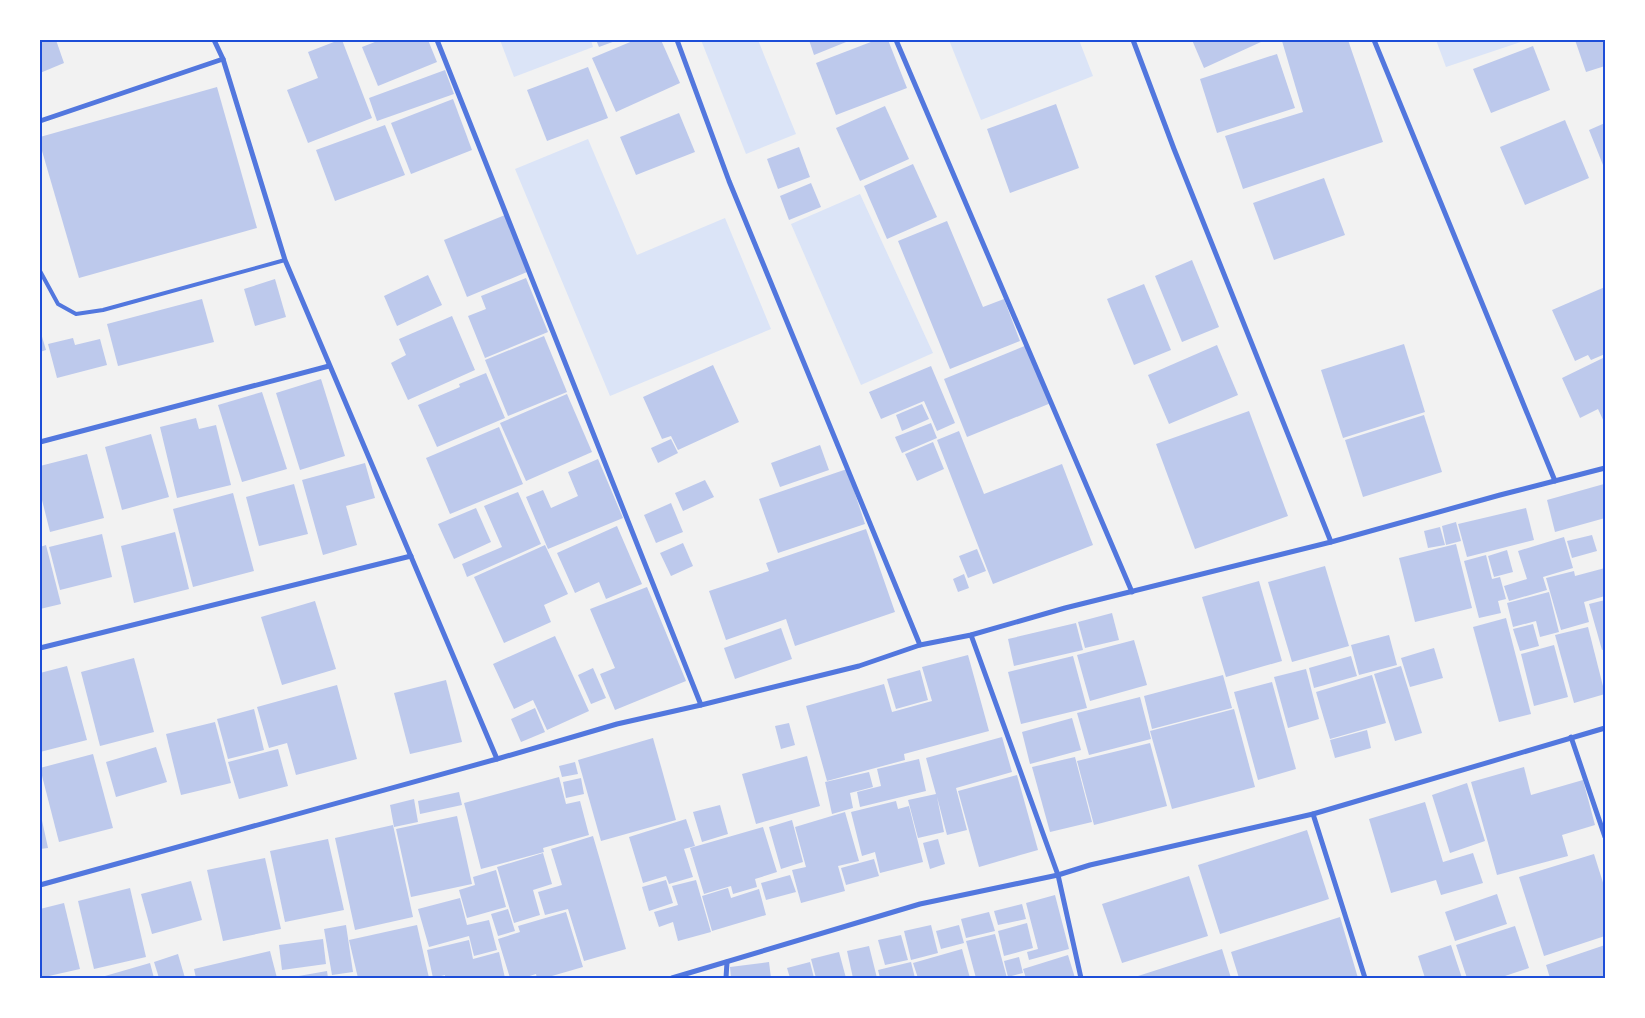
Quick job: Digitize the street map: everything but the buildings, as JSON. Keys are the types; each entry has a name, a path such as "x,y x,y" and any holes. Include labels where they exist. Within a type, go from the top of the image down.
{"street":[{"path":"214,40 222,59 285,260 498,759"},
{"path":"437,40 700,705"},
{"path":"677,40 729,181 920,645"},
{"path":"896,40 1132,592"},
{"path":"1133,40 1174,149 1331,542"},
{"path":"1374,40 1555,480"},
{"path":"40,121 222,59"},
{"path":"40,442 329,366"},
{"path":"40,885 498,759 617,724 859,666 920,645 971,635 1065,608 1331,542 1605,468"},
{"path":"40,648 411,556"},
{"path":"971,635 1058,875 1081,978"},
{"path":"672,978 920,904 1058,875 1313,814 1605,728"},
{"path":"1571,737 1605,837"},
{"path":"1313,814 1365,978"},
{"path":"726,978 728,962"}],"lane":[{"path":"40,271 58,304 76,314 103,310 285,260"}],"shaded area":[{"path":"500,40 591,40 593,47 514,77"},
{"path":"701,40 758,40 796,134 746,154"},
{"path":"949,40 1079,40 1093,76 981,120"},
{"path":"1436,40 1527,40 1446,67"},
{"path":"588,139 637,255 725,218 771,329 610,396 515,169"},
{"path":"860,194 933,353 861,385 791,224"}]}
